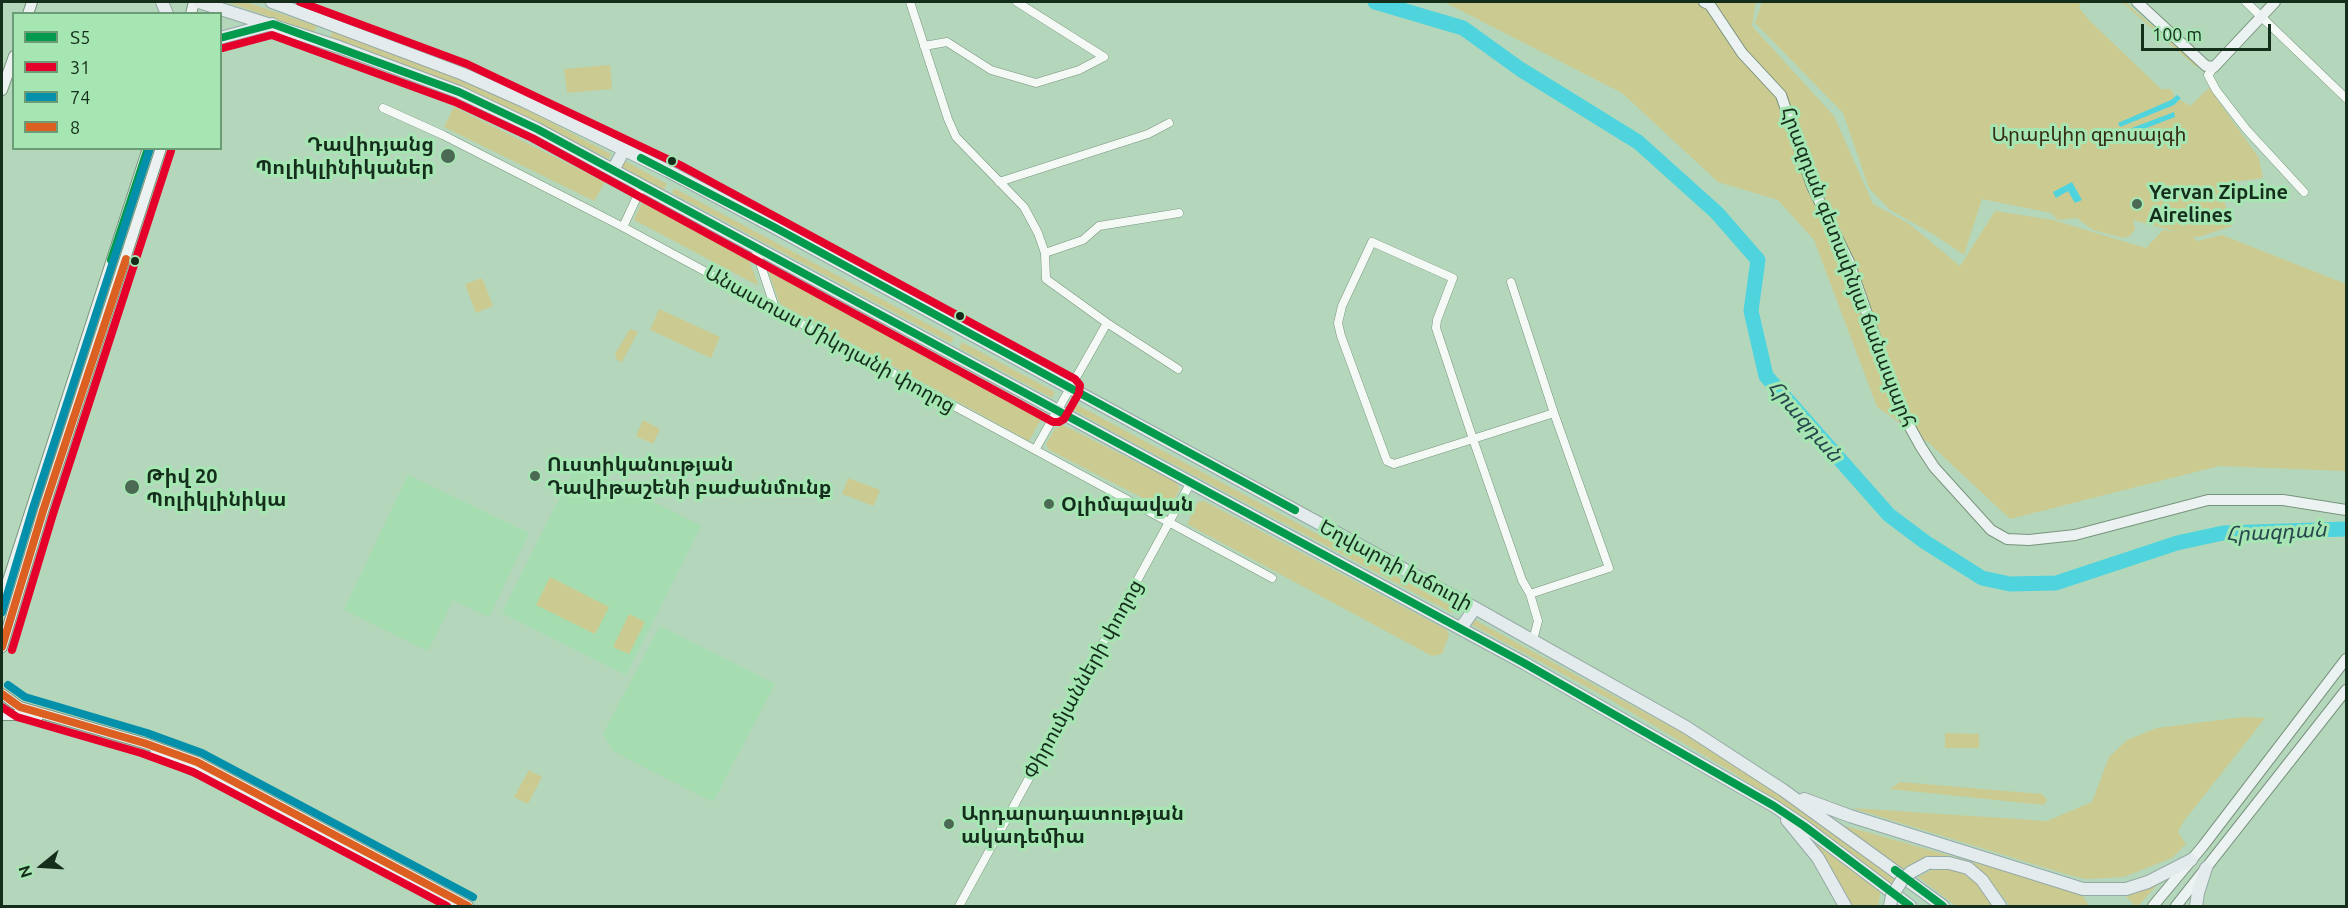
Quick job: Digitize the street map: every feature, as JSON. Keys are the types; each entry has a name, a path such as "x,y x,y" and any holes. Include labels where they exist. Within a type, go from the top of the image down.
{"main road":[{"name":"Եղվարդի խճուղի","path":"199,2 273,24 459,92 537,129 1190,484 1461,628 1774,806 1910,906"},
{"name":"Եղվարդի խճուղի","path":"272,2 463,74 524,100 684,179 1475,608 1686,727 1784,790 1943,906"},
{"name":"Հրազդան գետափնյա ճանապարհ","path":"1704,2 1710,5 1742,53 1781,95 1812,186 1849,262 1900,409 1934,467 1991,530 2007,538 2029,540 2075,535 2208,500 2283,500 2346,510"},
{"path":"2138,2 2206,66 2214,67 2275,2"},
{"path":"318,40 326,21"},
{"path":"222,37 273,24"},
{"path":"2,90 12,62"},
{"path":"2,599 147,150"},
{"path":"2,647 43,511 160,150"},
{"path":"613,170 624,150"},
{"path":"1461,628 1475,608"},
{"path":"2153,906 2203,846 2346,660"},
{"path":"2176,906 2346,690"},
{"path":"2,694 20,707 137,741 197,762 468,906"},
{"path":"2,715 17,715 55,723 148,752 194,770 452,906"},
{"path":"1784,790 1850,816 2083,889 2126,889 2148,882 2191,860"},
{"path":"1774,806 1818,858 1845,906"},
{"path":"1890,906 1892,896 1902,880 1928,863 1949,863 1968,868 1982,879 2000,906"},
{"path":"2196,906 2206,868"}],"street":[{"path":"910,2 956,137 1024,207 1038,233 1045,253 1046,279 1107,323 1178,369"},
{"path":"924,46 946,42 991,70 1036,82 1079,70 1104,57 1017,2"},
{"path":"2246,2 2346,98"},
{"path":"2214,67 2208,75 2216,90 2246,129 2304,192"},
{"name":"Անաստաս Միկոյանի փողոց","path":"383,108 443,135 623,227 1272,578"},
{"path":"999,182 1148,134 1169,123"},
{"path":"623,227 642,186"},
{"path":"1045,253 1083,240 1099,226 1179,213"},
{"path":"1533,640 1538,621 1530,594 1522,580 1473,439 1436,328 1453,278 1372,242 1342,306 1338,323 1387,460 1394,464 1473,439 1554,413"},
{"path":"755,248 775,308"},
{"path":"1511,282 1609,568 1530,594"},
{"path":"1035,450 1107,323"},
{"name":"Փիրումյանների փողոց","path":"958,906 1190,484"}],"shaded area":[{"path":"577,463 701,526 626,675 502,613"},
{"path":"408,475 529,533 489,617 453,600 428,651 344,610"},
{"path":"660,626 775,684 713,802 613,751 603,734"}],"green space":[{"path":"226,2 246,2 317,26 314,32"},
{"name":"Արաբկիր զբոսայգի","path":"1444,2 1756,2 1752,26 1834,116 1873,204 1908,223 1960,266 1995,211 2053,220 2146,248 2163,230 2177,232 2133,220 2135,229 2130,236 2123,238 2093,230 2077,218 2058,220 2051,213 1982,199 1964,255 1933,234 1890,210 1869,188 1843,113 1755,23 1762,2 2081,2 2079,8 2091,22 2161,89 2171,89 2174,96 2190,106 2209,88 2259,158 2263,178 2219,184 2232,226 2193,237 2197,241 2222,235 2346,284 2346,471 2219,466 2010,519 1929,443 1877,407 1814,240 1778,200 1718,182 1622,93"},
{"path":"2118,2 2125,2 2198,66 2195,66 2124,4"},
{"path":"333,31 454,75 505,98 611,154 609,159 479,94 330,37"},
{"path":"610,65 612,89 567,93 564,69"},
{"path":"454,107 605,182 594,201 444,127"},
{"path":"625,161 667,184 664,190 622,167"},
{"path":"674,188 954,338 951,343 672,193"},
{"path":"644,198 746,253 759,286 634,220"},
{"path":"766,265 1044,414 1029,441 780,304"},
{"path":"482,278 493,306 476,313 465,284"},
{"path":"659,309 720,337 711,358 650,330"},
{"path":"630,329 638,332 622,362 617,360 615,354"},
{"path":"962,342 1055,392 1052,398 959,348"},
{"path":"1072,402 1455,608 1452,613 1126,439 1070,408"},
{"path":"643,420 660,429 653,444 636,436"},
{"path":"1063,425 1176,482 1180,489 1168,511 1049,450 1046,444 1055,429"},
{"path":"848,478 880,490 874,506 842,494"},
{"path":"1204,501 1447,630 1449,635 1442,654 1432,656 1187,524 1198,502"},
{"path":"550,577 609,607 595,634 536,605"},
{"path":"629,614 645,622 629,654 613,647"},
{"path":"1475,620 1679,731 1782,796 1896,880 1892,885 1732,772 1609,699 1472,625"},
{"path":"2243,717 2265,718 2184,821 2178,832 2186,844 2172,858 2124,877 2087,879 2072,876 1852,808 2047,821 2092,802 2109,757 2127,740 2157,728"},
{"path":"1945,733 1979,734 1979,748 1945,748"},
{"path":"529,770 542,777 528,804 514,797"},
{"path":"1900,782 2042,794 2047,800 2044,805 1890,789"},
{"path":"1842,825 2081,893 2089,906 2010,906 1981,870 1965,862 1950,857 1931,857 1903,869"},
{"path":"1815,842 1881,890 1878,906 1853,906"},
{"path":"1934,869 1960,872 1970,878 1992,906 1956,906 1918,877"},
{"path":"2159,883 2138,906 2135,906 2124,894"}],"water":[{"path":"2177,95 2181,98 2174,105 2120,127 2118,123 2171,100"},
{"path":"2174,112 2175,117 2123,137 2121,132"},
{"path":"2072,182 2082,200 2075,203 2068,191 2056,198 2053,192"}],"waterway":[{"name":"Հրազդան","path":"1375,2 1463,28 1520,69 1638,142 1717,213 1758,260 1751,311 1766,376 1889,515 1925,542 1982,578 2010,584 2056,583 2177,543 2223,533 2346,529"}],"transit line":[{"name":"31","path":"223,48 272,35 455,102 532,138 1053,422 1064,419 1079,393 1080,385 1075,379 680,165 467,64 300,2"},
{"name":"Տ5","path":"222,37 273,24 459,92 537,129 1524,663 1774,806 1910,906"},
{"name":"Տ5","path":"111,260 147,150"},
{"name":"74","path":"2,612 33,508 149,150"},
{"name":"31","path":"12,650 53,514 171,151"},
{"name":"Տ5","path":"641,158 772,226 1295,510"},
{"name":"8","path":"2,647 43,511 126,259"},
{"name":"74","path":"8,685 25,697 147,733 202,753 473,897"},
{"name":"8","path":"2,694 20,707 144,743 197,762 468,906"},
{"name":"31","path":"2,707 17,717 141,753 193,772 447,906"},
{"name":"Տ5","path":"1895,870 1943,906"}],"place":[{"name":"Դավիդյանց Պոլիկլինիկաներ","path":"448,156"},
{"name":"Yervan ZipLine Airelines","path":"2137,204"},
{"name":"Ուստիկանության Դավիթաշենի բաժանմունք","path":"535,476"},
{"name":"Թիվ 20 Պոլիկլինիկա","path":"132,487"},
{"name":"Օլիմպավան","path":"1049,504"},
{"name":"Արդարադատության ակադեմիա","path":"949,824"}]}
